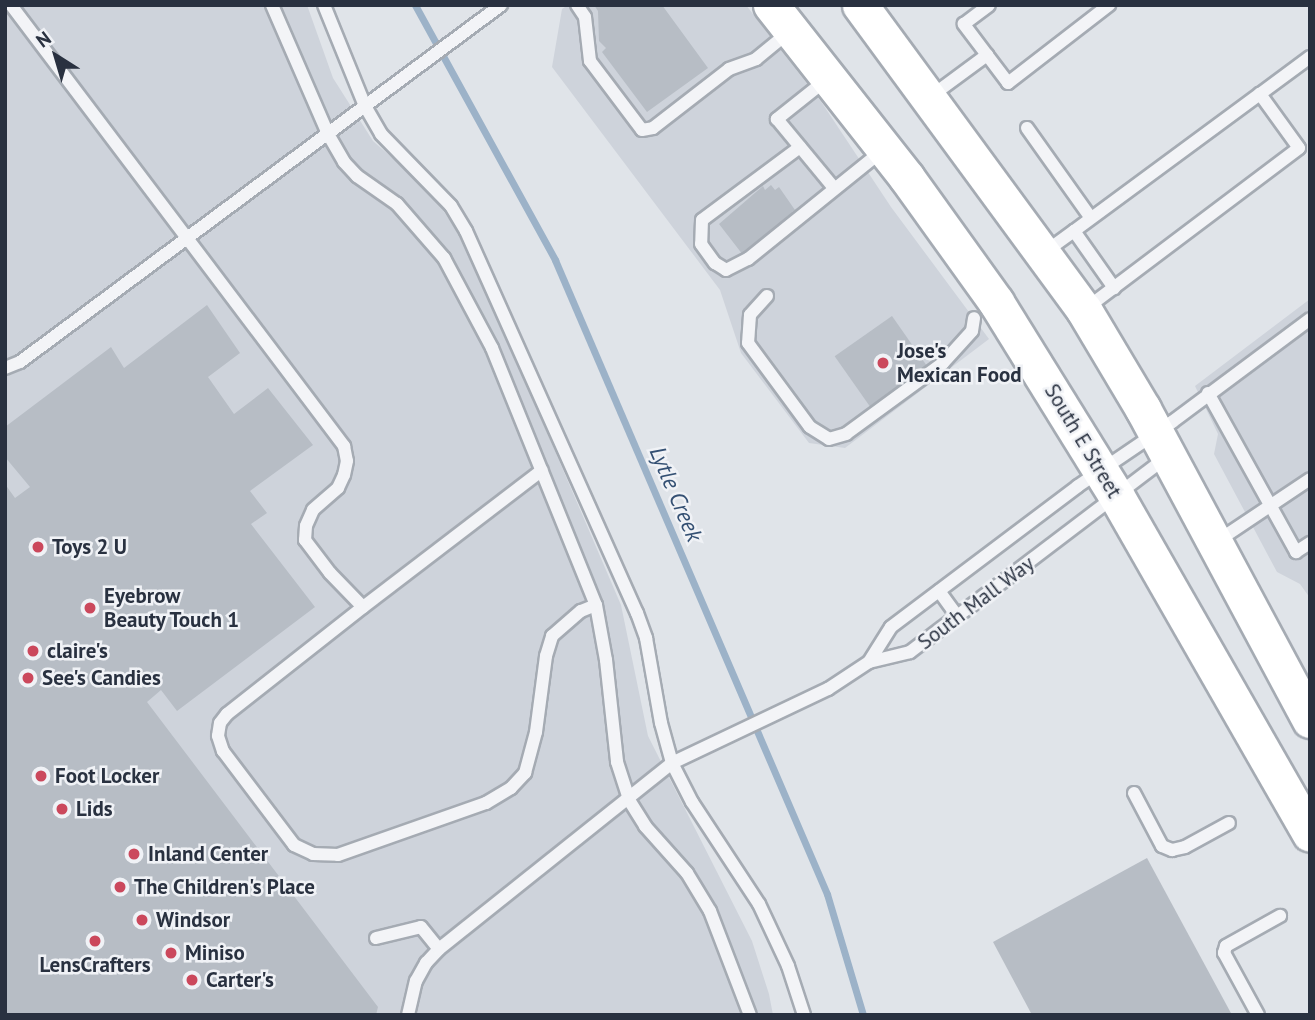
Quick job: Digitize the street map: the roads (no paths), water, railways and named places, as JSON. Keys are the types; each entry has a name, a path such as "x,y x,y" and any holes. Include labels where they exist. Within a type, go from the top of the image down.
{"main road":[{"path":"860,5 1044,253 1084,310 1165,437 1213,544 1310,720"},
{"name":"South E Street","path":"781,18 885,149 996,302 1109,483 1310,834"}],"lane":[{"path":"11,5 344,446 347,461 344,475 338,488 313,510 306,526 306,540 330,573 363,607"},
{"path":"272,5 328,134 344,162 357,176 397,204 444,258 492,348 596,605 606,660 617,762 629,800 645,826 687,873 710,911 750,1015"},
{"path":"324,5 365,106 381,134 451,206 466,231 637,613 646,638 661,723 673,763 692,802 759,904 788,966 804,1015"},
{"path":"5,368 20,362 501,5"},
{"path":"577,5 585,17 590,61 642,130 653,128 730,69 756,59 781,18"},
{"path":"989,5 964,24 1008,83 1109,5"},
{"path":"929,98 987,55"},
{"path":"1044,253 1310,57"},
{"path":"829,78 777,118 834,188"},
{"path":"1084,310 1299,148 1260,94"},
{"path":"1027,128 1091,218"},
{"path":"800,148 702,220 701,244 715,263 726,270 737,266 812,210 834,188 885,149"},
{"path":"1074,231 1114,288"},
{"path":"767,296 750,315 748,343 810,427 829,439 846,435 943,363 972,331 974,318"},
{"path":"1165,437 1208,393 1310,318"},
{"path":"1208,393 1297,552 1310,543"},
{"name":"South Mall Way","path":"869,662 910,652 957,617 1165,437"},
{"name":"South Mall Way","path":"869,662 891,627 939,591 1109,483 1165,437"},
{"path":"542,470 244,699 220,723 218,736 223,751 294,845 313,854 338,855 355,850 486,803 511,788 525,773 536,732 545,656 552,636 580,611 596,605"},
{"path":"1213,544 1310,478"},
{"path":"939,591 957,617"},
{"path":"408,1015 416,981 426,963 439,949 673,763 828,690 869,662"},
{"path":"1135,793 1162,846 1172,850 1185,846 1228,822"},
{"path":"1258,1015 1224,953 1226,946 1280,916"},
{"path":"376,938 421,927 439,949"}],"waterway":[{"name":"Lytle Creek","path":"415,5 555,260 827,894 863,1015"}],"place":[{"name":"Jose's Mexican Food","path":"883,363"},
{"name":"Toys 2 U","path":"38,547"},
{"name":"Eyebrow Beauty Touch 1","path":"90,608"},
{"name":"claire's","path":"33,651"},
{"name":"See's Candies","path":"28,678"},
{"name":"Foot Locker","path":"41,776"},
{"name":"Lids","path":"62,809"},
{"name":"Inland Center","path":"134,854"},
{"name":"The Children's Place","path":"120,887"},
{"name":"Windsor","path":"142,920"},
{"name":"LensCrafters","path":"95,941"},
{"name":"Miniso","path":"171,953"},
{"name":"Carter's","path":"192,980"}]}
